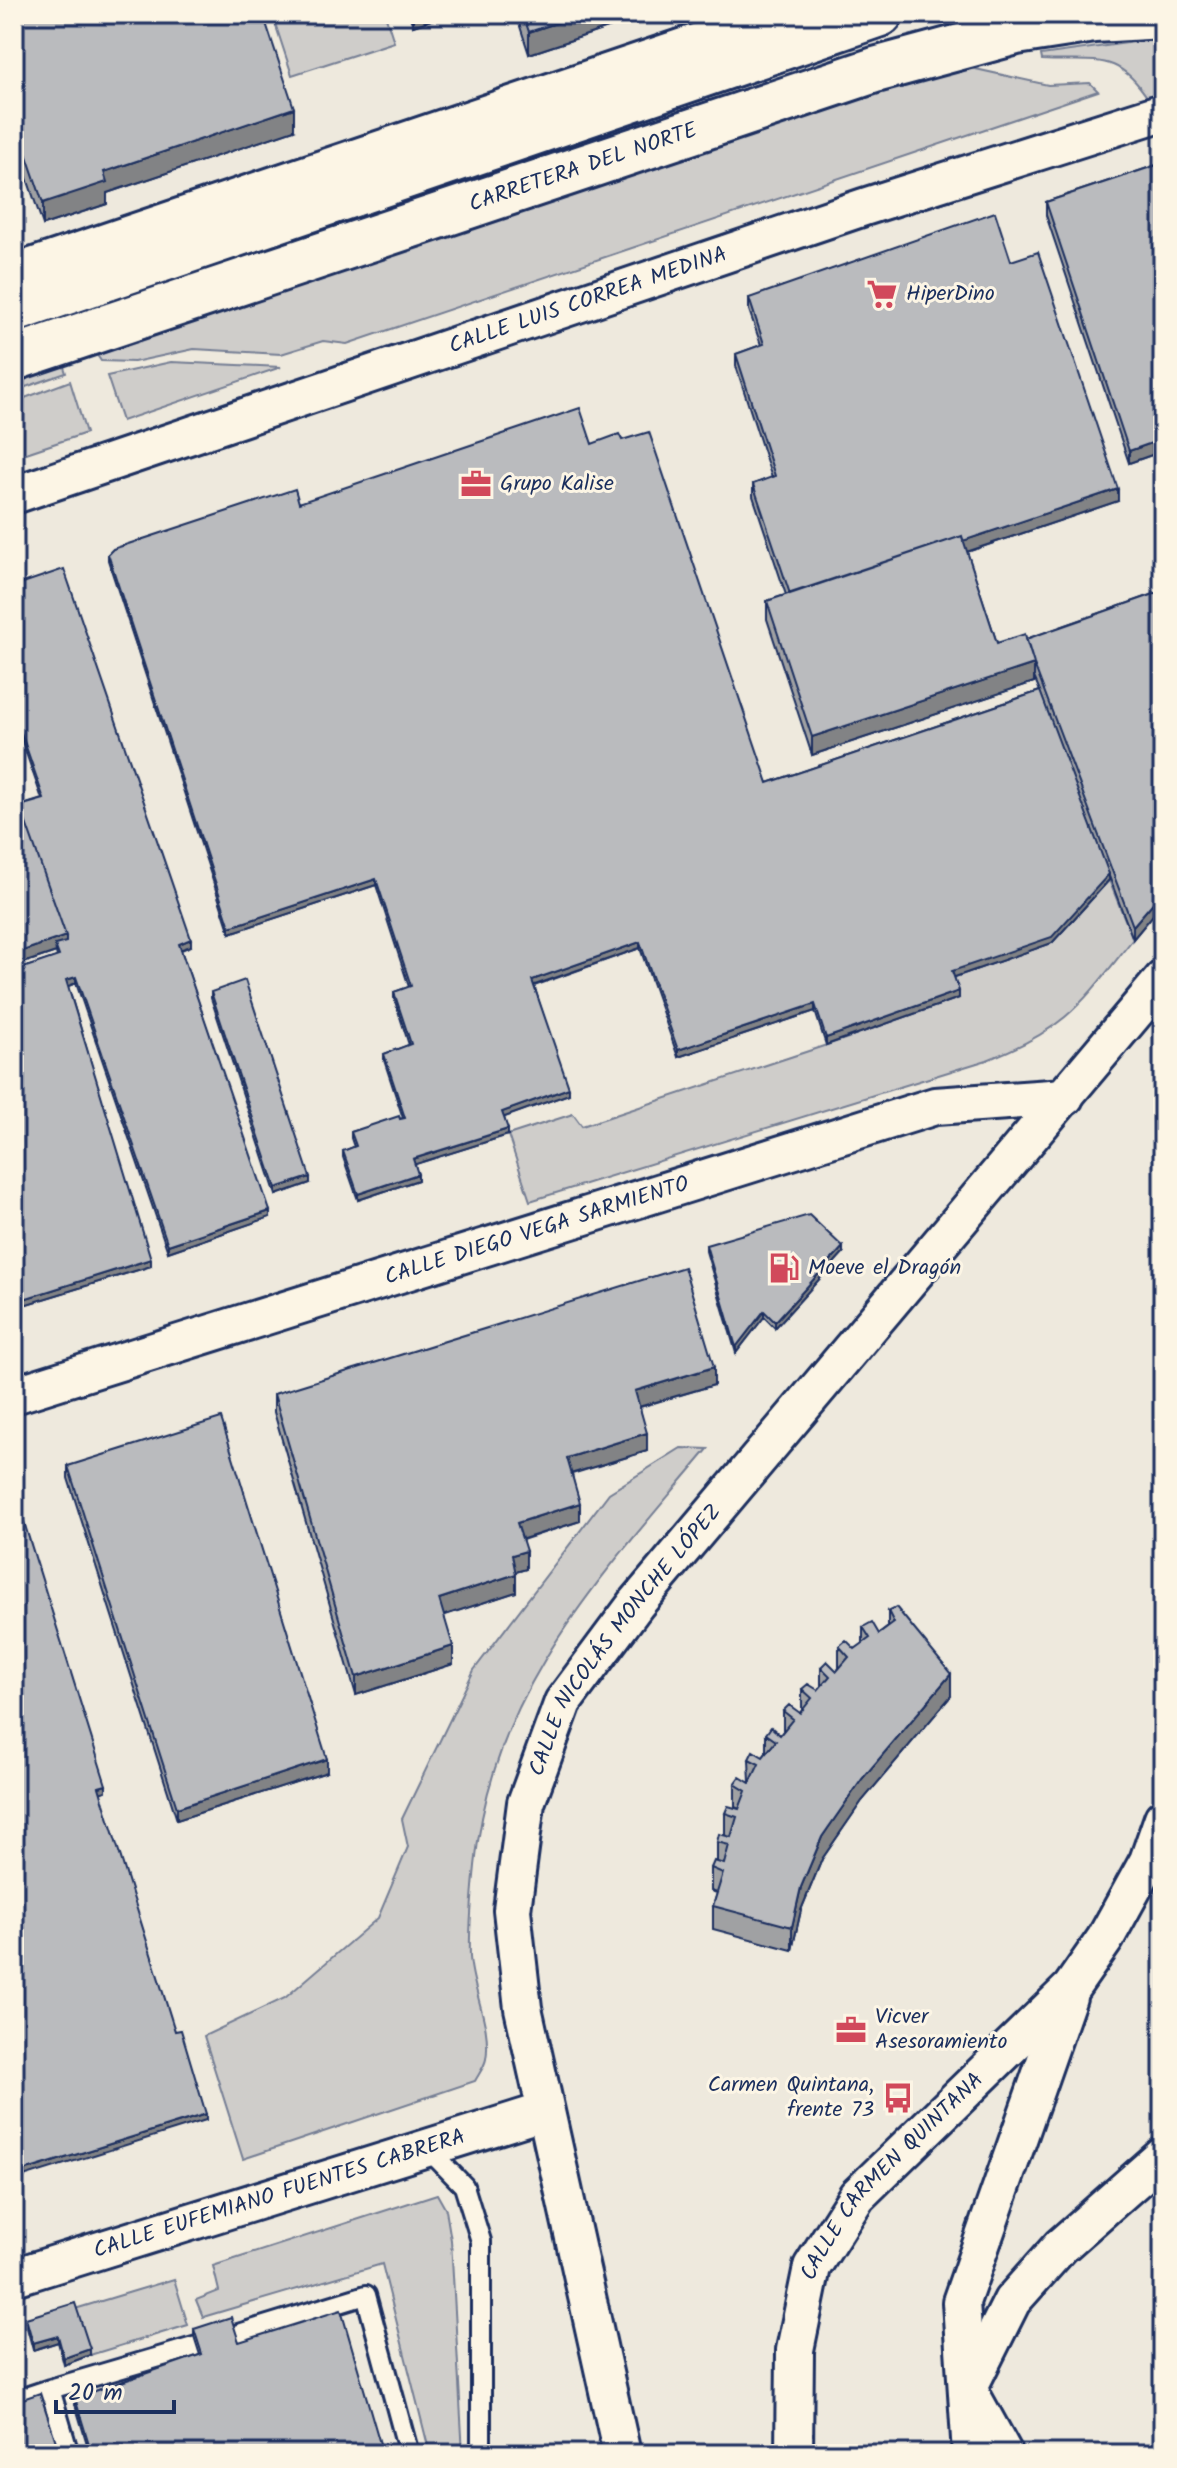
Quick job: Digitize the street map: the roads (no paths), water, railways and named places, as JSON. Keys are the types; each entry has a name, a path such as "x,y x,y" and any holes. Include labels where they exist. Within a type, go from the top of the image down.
{"street":[{"path":"14,273 781,14"},
{"path":"14,310 880,14"},
{"name":"CARRETERA DEL NORTE","path":"14,358 875,70 1016,32 1094,20 1163,16"},
{"name":"CALLE LUIS CORREA MEDINA","path":"14,495 864,207 1163,112"},
{"name":"CALLE NICOLÁS MONCHE LÓPEZ","path":"622,2454 523,2008 512,1910 526,1803 563,1702 636,1604 1163,979"},
{"name":"CALLE DIEGO VEGA SARMIENTO","path":"14,1395 935,1106 1065,1097"},
{"name":"CALLE CARMEN QUINTANA","path":"794,2454 795,2350 812,2267 857,2196 1071,1988 1105,1939 1148,1861 1163,1818"},
{"path":"971,2454 961,2302 1071,1988"},
{"name":"CALLE EUFEMIANO FUENTES CABRERA","path":"14,2277 545,2111"},
{"path":"968,2389 1012,2301 1061,2246 1163,2156"},
{"path":"968,2389 1004,2454"}],"lane":[{"path":"427,2148 464,2186 481,2241 481,2454"},
{"path":"235,2335 366,2295 409,2454"},
{"path":"14,2401 197,2346"},
{"path":"50,2389 69,2454"}],"place":[{"name":"HiperDino","path":"882,294"},
{"name":"Grupo Kalise","path":"476,484"},
{"name":"Moeve el Dragón","path":"784,1268"},
{"name":"Vicver Asesoramiento","path":"851,2030"},
{"name":"Carmen Quintana, frente 73","path":"898,2098"}]}
